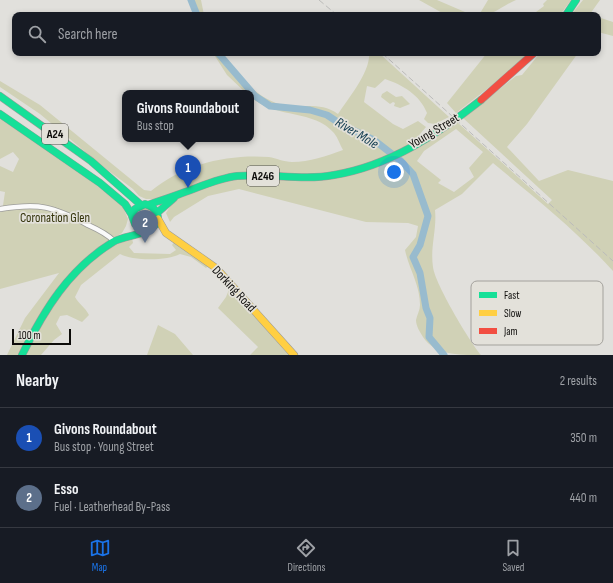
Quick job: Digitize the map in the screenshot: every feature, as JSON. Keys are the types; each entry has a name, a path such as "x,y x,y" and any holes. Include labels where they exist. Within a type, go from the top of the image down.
{"main road":[{"path":"568,12 576,0"},
{"name":"Young Street","path":"145,205 177,195 202,184 225,178 258,176 317,177 352,172 375,164 411,146 445,126 501,85 531,56"},
{"name":"A24","path":"0,96 42,124 145,205"},
{"name":"A24","path":"0,114 100,183 125,204 133,218"},
{"name":"Young Street","path":"158,216 177,195"},
{"path":"22,355 43,313 64,283 87,260 123,236 147,230 158,216 145,205 135,209 133,218 123,236"},
{"name":"Dorking Road","path":"158,216 166,233"},
{"path":"133,218 138,228 147,230"},
{"name":"Dorking Road","path":"147,230 166,233 216,268 294,355"}],"street":[{"path":"0,209 34,206 59,210 107,235 114,241"}],"green space":[{"path":"189,0 201,0 203,12 194,12"},
{"path":"419,0 437,0 465,12 441,12"},
{"path":"488,0 516,0 494,12 481,12"},
{"path":"547,0 571,0 562,12 536,12 544,6 543,4"},
{"path":"583,0 600,0 591,12 573,12"},
{"path":"601,18 613,22 613,36 601,33"},
{"path":"215,56 222,56 242,79 254,90 243,90 227,75"},
{"path":"369,56 382,56 449,117 435,124 428,123 424,119 427,113 420,101 398,84 385,79 375,88 367,86 364,102 393,124 403,129 418,121 426,127 415,140 422,143 457,122 548,204 552,200 463,118 516,76 522,75 538,56 576,56 527,124 507,147 539,181 568,170 613,181 613,271 570,228 493,163 462,194 435,210 432,260 435,275 471,341 471,345 474,345 481,355 464,355 440,351 428,343 423,337 417,327 416,322 420,307 420,298 405,250 416,237 418,226 408,223 366,222 239,189 208,196 174,217 170,222 166,213 171,205 163,199 146,199 139,196 133,189 101,165 40,114 0,87 0,81 40,105 144,190 151,191 177,174 222,159 253,156 299,162 343,150 334,133 325,125 315,120 271,109 254,99 254,90 269,100 279,104 290,106 321,107 338,114 363,76","holes":["456,129 483,152 469,168 474,177 454,192 438,183 441,180 417,161 424,151"]},
{"path":"485,56 525,56 509,72 456,113 447,103"},
{"path":"387,91 396,97 402,96 410,104 400,108 394,106 395,103 393,102 390,104 381,97 382,94"},
{"name":"Coronation Glen","path":"0,117 74,168 122,205 128,219 122,233 99,247 83,261 19,355 7,355 25,318 59,273 0,289 0,212 2,212 5,192 0,191 0,166 13,172 19,159 13,152 0,159"},
{"path":"146,207 155,215 153,223 145,227 137,222 136,213"},
{"path":"132,238 133,243 129,247 134,253 170,254 176,250 172,245 175,241 209,265 206,268 191,257 180,254 167,258 141,259 120,254 81,285 75,297 89,315 82,322 67,315 60,316 56,324 62,334 54,340 41,355 26,355 37,330 66,286 104,250"},
{"path":"230,287 291,355 250,355 258,347 218,308 226,297"},
{"path":"158,325 175,334 193,355 147,355"}],"waterway":[{"name":"River Mole","path":"191,0 196,12"},
{"name":"River Mole","path":"221,56 250,90"},
{"name":"River Mole","path":"254,95 270,106 310,110 327,115 342,125 374,140 401,161 413,174 428,216 420,245 413,257 420,273 426,308 430,318 429,337 444,355"}],"railway":[{"path":"319,0 333,12"},
{"path":"385,56 613,261"}],"traffic: fast":[{"path":"568,12 576,0"},
{"path":"0,96 91,161 141,205"},
{"path":"148,205 211,182 230,177 249,175 322,177 354,171 412,147 448,125 481,100"},
{"path":"0,114 100,183 125,204 132,215"},
{"path":"157,213 174,198"},
{"path":"22,355 39,322 59,292 83,265 113,242 149,230 156,224 158,220 157,213 149,205 145,204 135,209 132,216 135,224 144,230"}],"traffic: slow":[{"path":"158,219 166,233 216,268 294,355"}],"traffic: jam":[{"path":"481,100 531,56"}],"place":[{"name":"Givons Roundabout","path":"188,188"},
{"name":"Esso","path":"145,243"}]}
